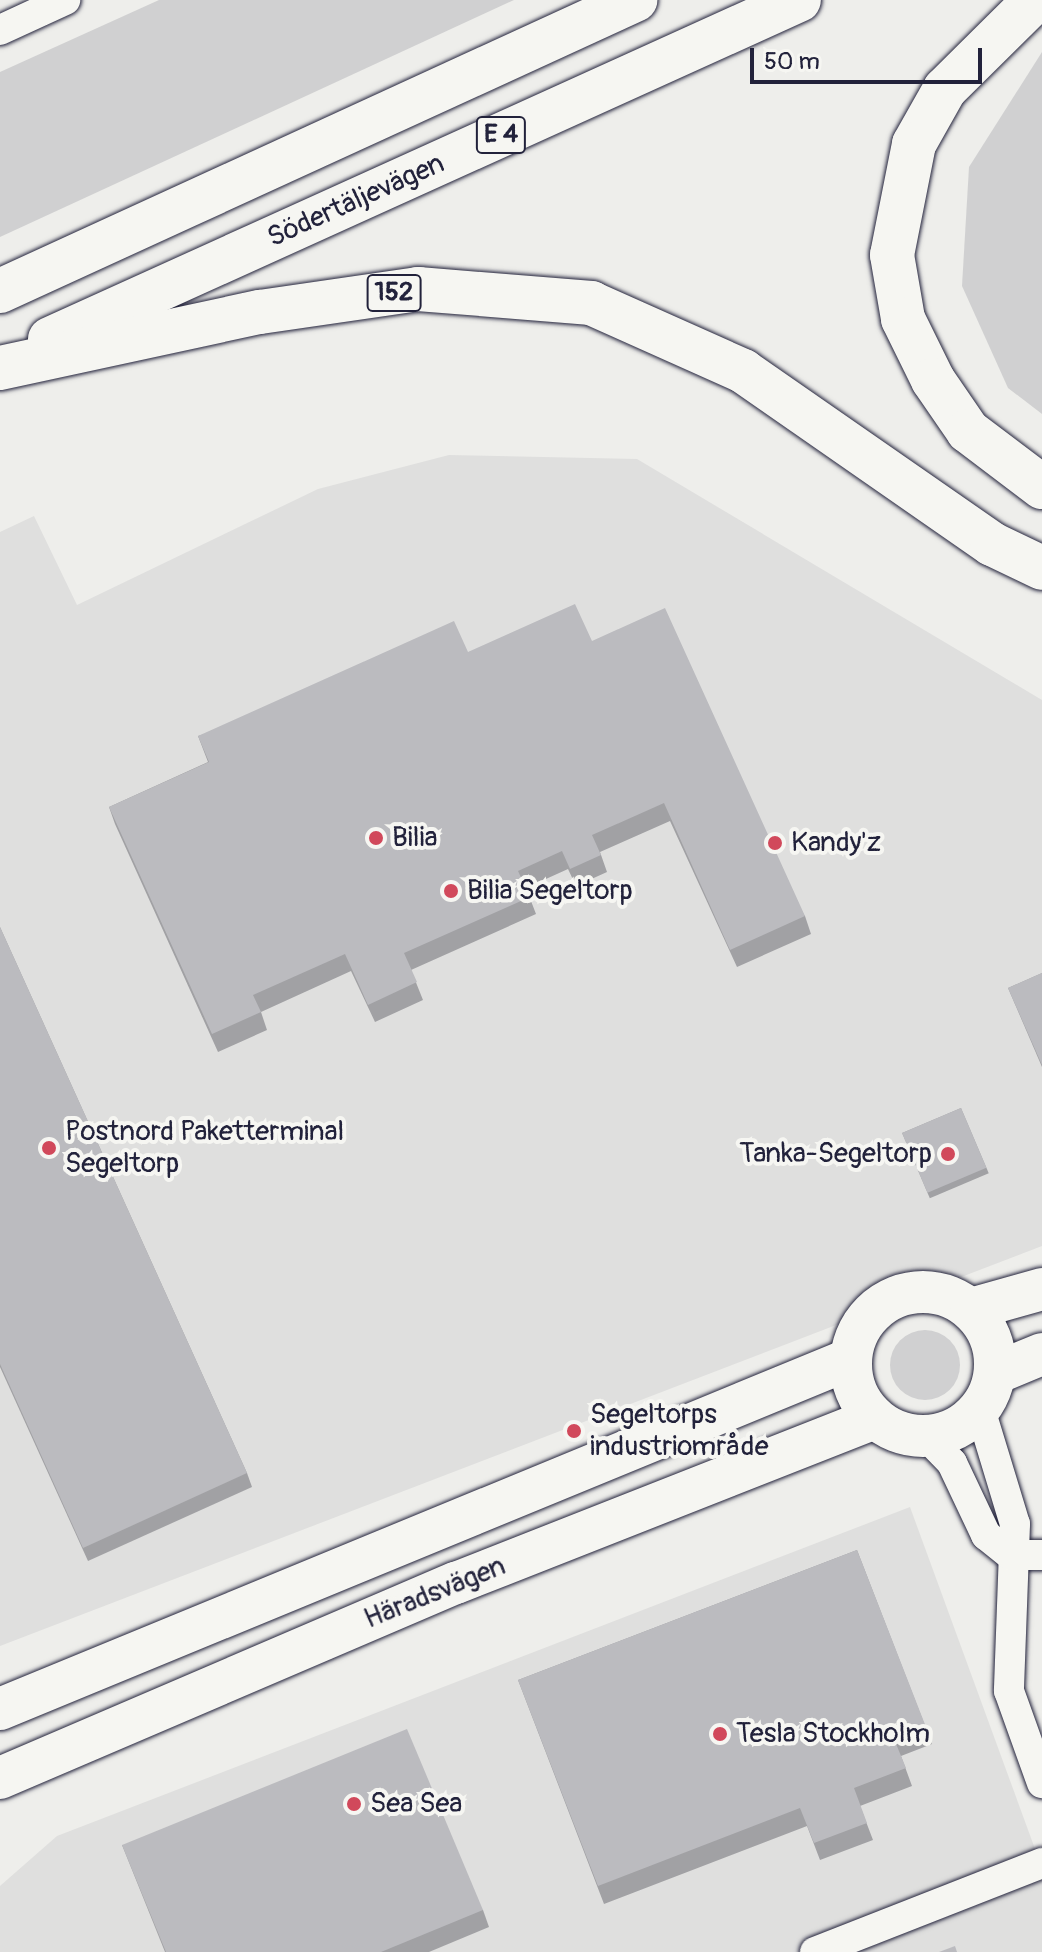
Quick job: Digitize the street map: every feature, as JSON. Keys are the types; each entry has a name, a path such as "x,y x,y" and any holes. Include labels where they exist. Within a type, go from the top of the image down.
{"highway":[{"name":"E 4","path":"0,291 635,0"},
{"name":"Södertäljevägen","path":"0,361 799,0"},
{"path":"1035,0 978,49 929,117 897,204 892,255 903,319 933,380 968,431 1042,487"},
{"name":"152","path":"0,368 260,312 418,289 591,303 743,371 992,544 1042,568"}],"main road":[{"path":"971,1309 1042,1289"},
{"path":"988,1391 989,1334 971,1309 947,1295 904,1292 873,1310 850,1359 854,1388 874,1418 927,1437 1042,1354"},
{"name":"Häradsvägen","path":"0,1709 850,1359"},
{"name":"Häradsvägen","path":"0,1778 456,1583 874,1418"}],"street":[{"path":"0,30 65,0"},
{"path":"988,1391 1015,1524 1011,1555 1009,1691 1042,1783"},
{"path":"927,1437 952,1463 986,1535 1011,1555 1042,1555"},
{"path":"815,1952 1042,1863"}],"shaded area":[{"path":"159,0 514,0 0,237 0,72"},
{"path":"1042,52 1042,414 1008,388 962,286 969,167"},
{"path":"449,455 637,459 1042,700 1042,1246 0,1646 0,532 34,516 77,605 318,489"},
{"path":"925,1330 950,1340 960,1365 950,1390 925,1400 900,1390 890,1365 900,1340"},
{"path":"910,1507 1042,1868 1042,1952 0,1952 0,1886 57,1836"}],"building":[{"name":"Bilia","path":"575,604 592,641 665,608 805,916 730,950 664,803 592,835 601,855 570,869 562,851 518,871 530,897 404,953 417,982 368,1005 345,954 253,995 261,1012 212,1034 109,807 209,762 198,736 454,621 468,652"},
{"name":"Postnord Paketterminal Segeltorp","path":"0,927 247,1473 83,1548 0,1364"},
{"path":"1042,973 1042,1065 1008,988"},
{"path":"961,1108 986,1168 927,1193 902,1133"},
{"path":"857,1550 926,1727 894,1739 906,1768 854,1788 867,1823 814,1843 800,1808 598,1886 518,1680"},
{"name":"Sea Sea","path":"407,1729 483,1910 381,1952 166,1952 122,1845"},
{"path":"955,1946 957,1952 939,1952"}],"place":[{"name":"Bilia","path":"376,838"},
{"name":"Kandy'z","path":"775,843"},
{"name":"Bilia Segeltorp","path":"451,891"},
{"name":"Postnord Paketterminal Segeltorp","path":"49,1148"},
{"name":"Tanka-Segeltorp","path":"948,1154"},
{"name":"Segeltorps industriområde","path":"574,1431"},
{"name":"Tesla Stockholm","path":"720,1734"},
{"name":"Sea Sea","path":"354,1804"}]}
